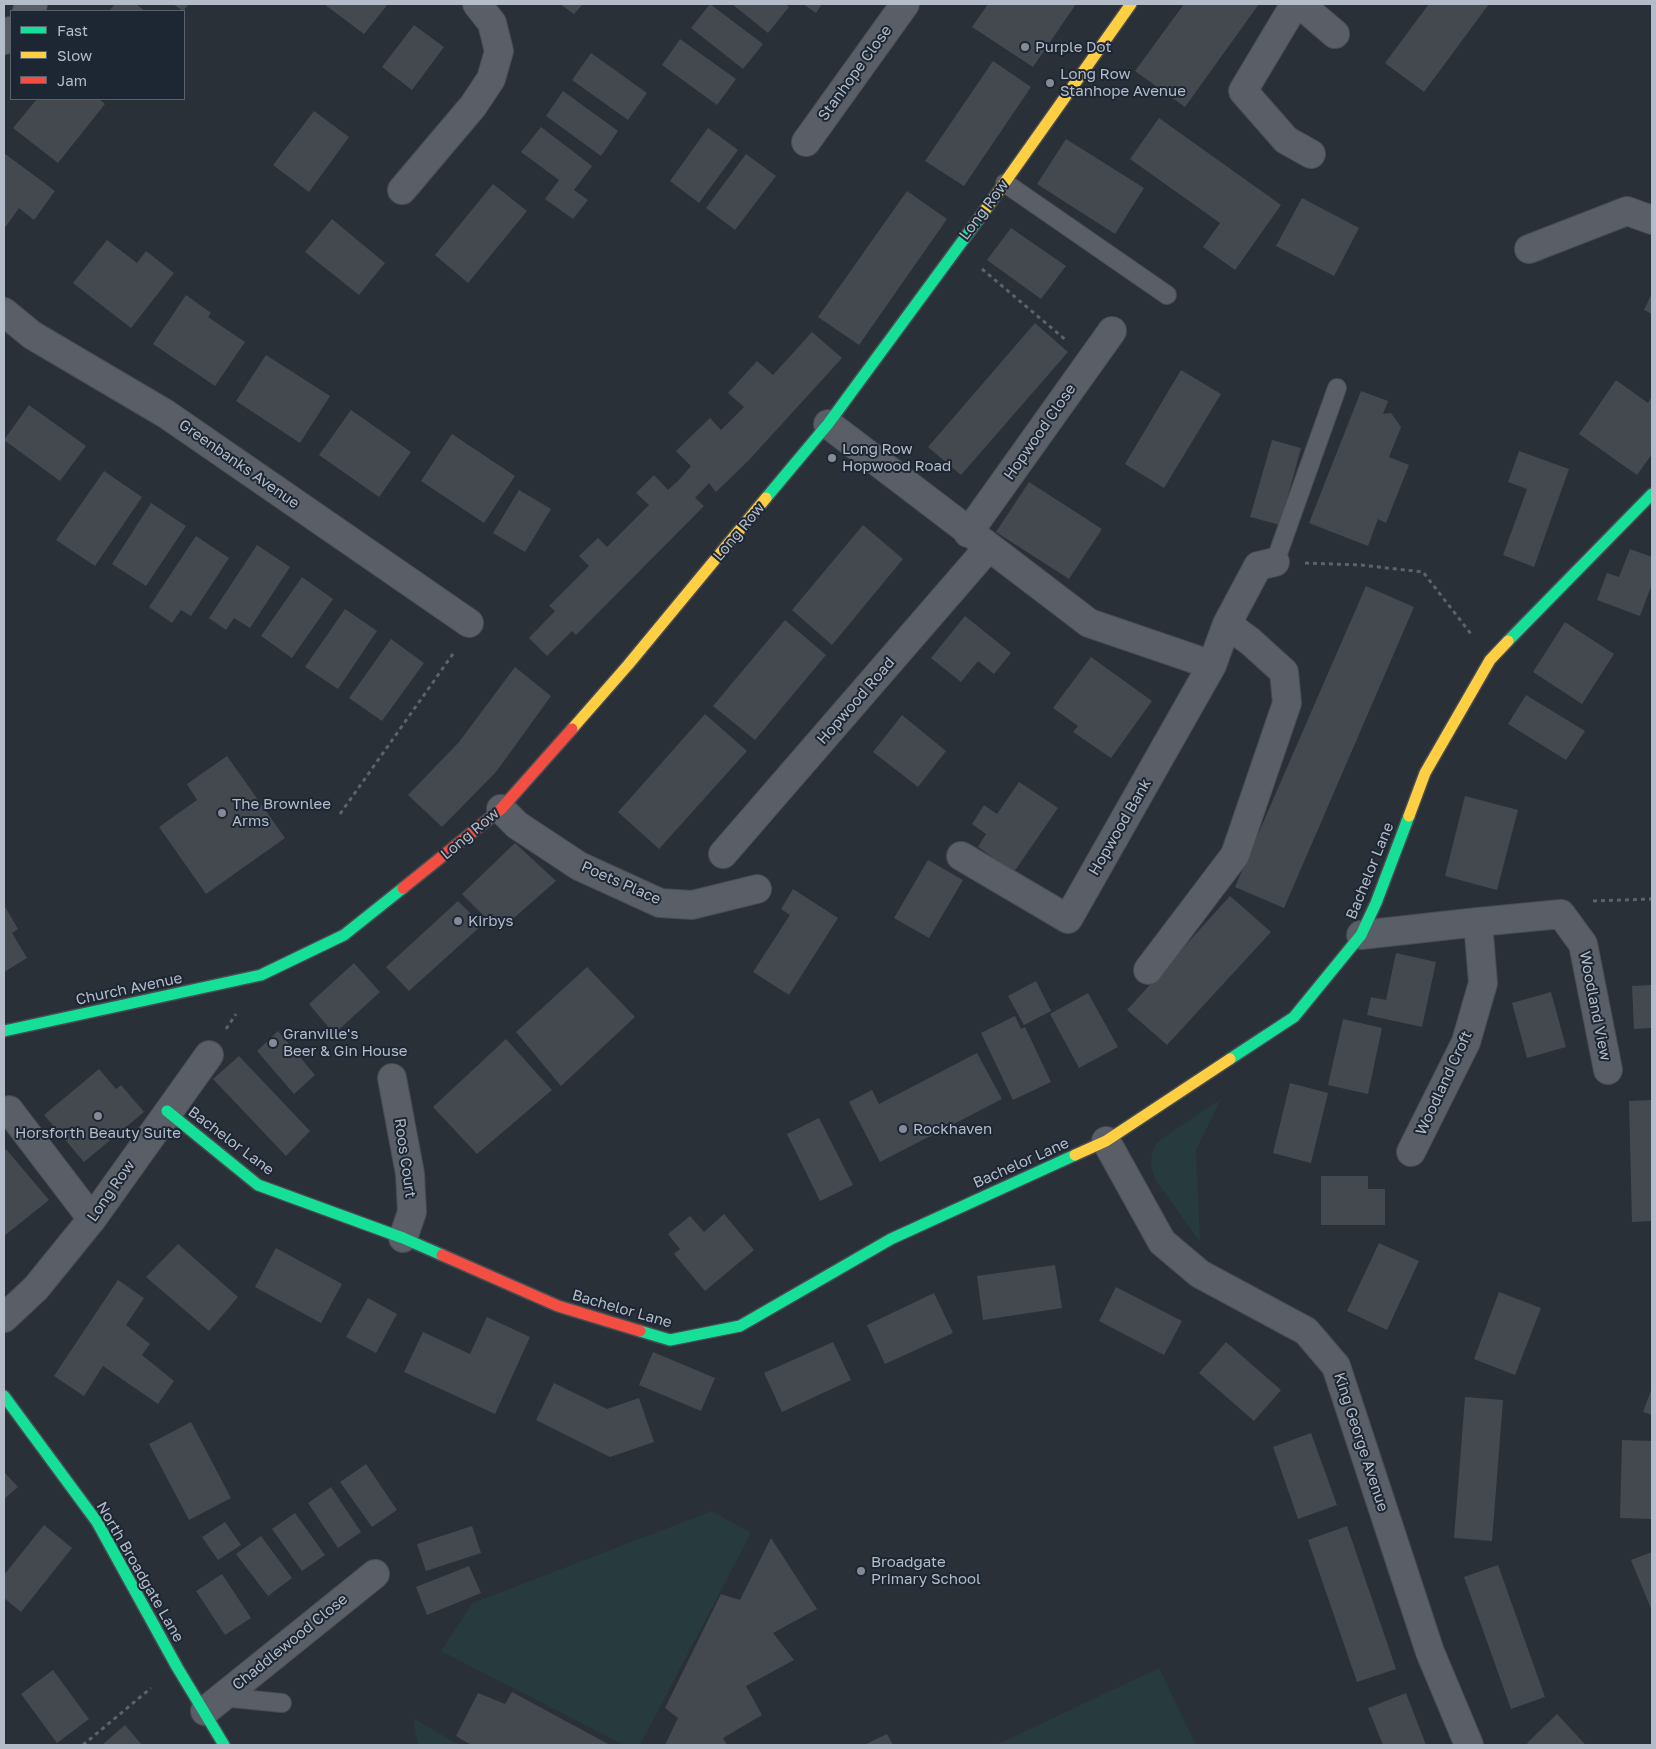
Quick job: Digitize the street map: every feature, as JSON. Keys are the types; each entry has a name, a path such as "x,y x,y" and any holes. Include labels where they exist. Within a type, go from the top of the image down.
{"street":[{"path":"402,190 472,106 491,79 499,51 492,23 477,4"},
{"name":"Stanhope Close","path":"806,142 905,4"},
{"name":"Long Row","path":"261,975 344,935 501,809 628,665 828,424 1005,183 1131,4"},
{"path":"1295,4 1243,91 1286,140 1311,154"},
{"path":"1300,4 1335,34"},
{"path":"1529,249 1627,211 1652,220"},
{"name":"Greenbanks Avenue","path":"4,312 32,335 166,414 469,623"},
{"name":"Hopwood Close","path":"978,540 1090,361 1112,331"},
{"path":"828,424 1089,623 1212,665"},
{"name":"Bachelor Lane","path":"167,1111 258,1185 403,1238 558,1306 670,1340 740,1326 891,1238 1106,1141 1294,1018 1361,935 1376,903 1425,773 1490,660 1652,494"},
{"name":"Hopwood Road","path":"723,854 978,540"},
{"name":"Hopwood Bank","path":"961,856 1068,919 1212,665 1227,624 1258,566 1275,562"},
{"path":"1148,970 1235,855 1287,703 1284,672 1251,642 1227,624"},
{"name":"Poets Place","path":"501,809 517,825 579,866 660,903 692,905 757,889"},
{"name":"Woodland View","path":"1478,922 1561,914 1583,944 1608,1070"},
{"path":"1361,935 1478,922"},
{"name":"Woodland Croft","path":"1411,1152 1466,1042 1482,983 1478,922"},
{"name":"Church Avenue","path":"4,1031 261,975"},
{"name":"Long Row","path":"4,1318 36,1288 92,1219 167,1111 209,1055"},
{"name":"Roos Court","path":"392,1078 410,1174 412,1212 403,1238"},
{"path":"9,1110 92,1219"},
{"name":"King George Avenue","path":"1106,1141 1162,1242 1200,1274 1306,1331 1336,1366 1430,1652 1469,1745"},
{"name":"North Broadgate Lane","path":"4,1396 97,1522 177,1667 213,1704 224,1745"},
{"name":"Chaddlewood Close","path":"213,1704 375,1574"}],"lane":[{"path":"1005,183 1167,295"},
{"path":"1275,562 1337,388"},
{"path":"213,1704 282,1703"}],"path":[{"path":"957,248 1090,361"},
{"path":"1275,562 1362,565 1423,572 1490,660"},
{"path":"340,814 454,652"},
{"path":"83,1745 177,1667"}],"green space":[{"path":"1221,1099 1196,1150 1200,1242 1155,1179 1151,1165 1152,1153 1157,1142"},
{"path":"712,1511 751,1533 640,1745 624,1745 441,1651 473,1603"},
{"path":"1159,1668 1196,1745 996,1745"},
{"path":"413,1718 459,1745 418,1745"}],"building":[{"path":"115,4 136,4 144,10 110,10"},
{"path":"173,4 189,4 182,10"},
{"path":"324,4 388,4 364,34"},
{"path":"560,4 583,4 574,14"},
{"path":"710,4 763,44 743,69 691,28"},
{"path":"732,4 786,4 789,7 768,33"},
{"path":"803,4 822,4 816,13"},
{"name":"Purple Dot","path":"988,4 1076,4 1033,67 972,27"},
{"path":"1184,4 1259,4 1185,107 1135,71"},
{"path":"1429,4 1489,4 1424,92 1385,63"},
{"path":"414,25 444,47 412,90 382,67"},
{"path":"680,39 736,79 717,105 662,65"},
{"path":"591,53 647,93 628,120 572,80"},
{"path":"993,61 1031,87 964,186 925,161"},
{"path":"563,91 618,131 601,156 546,116"},
{"path":"36,100 100,100 105,104 58,163 13,128"},
{"path":"314,111 349,137 309,192 273,165"},
{"path":"1159,118 1281,205 1235,270 1203,247 1220,223 1130,159"},
{"path":"541,127 592,166 574,190 588,200 573,219 545,199 559,180 521,152"},
{"path":"708,128 738,150 699,203 670,181"},
{"path":"1066,139 1144,188 1115,234 1037,184"},
{"path":"4,153 55,191 34,220 19,208 4,229"},
{"path":"746,154 776,176 735,230 706,208"},
{"path":"493,184 527,211 468,283 435,255"},
{"path":"907,191 947,219 859,345 818,317"},
{"path":"1302,198 1359,228 1334,276 1276,246"},
{"path":"332,219 385,263 359,295 305,252"},
{"path":"1011,228 1066,266 1041,299 987,260"},
{"path":"107,240 137,263 146,251 174,273 131,328 73,283"},
{"path":"1652,293 1652,314 1644,310"},
{"path":"186,295 211,313 208,317 245,342 215,386 153,344"},
{"path":"1035,323 1068,352 961,475 928,447"},
{"path":"812,332 842,358 749,460 716,492 709,483 695,498 704,506 576,635 572,631 547,656 529,638 555,611 549,606 589,566 579,556 598,538 607,547 649,505 636,493 654,475 668,490 678,481 691,466 676,451 710,418 721,430 744,407 728,393 757,361 773,375"},
{"path":"266,355 330,396 300,443 236,401"},
{"path":"1181,370 1221,394 1164,488 1125,464"},
{"path":"1616,380 1648,403 1652,396 1652,454 1637,475 1579,434"},
{"path":"1361,391 1388,401 1383,414 1391,413 1401,427 1389,457 1409,465 1386,523 1378,519 1368,546 1309,523"},
{"path":"29,405 86,446 60,481 4,440"},
{"path":"351,410 411,452 379,497 319,455"},
{"path":"452,434 515,476 484,523 421,481"},
{"path":"1272,440 1301,448 1280,525 1250,517"},
{"path":"1519,451 1569,469 1534,567 1503,555 1527,489 1508,482"},
{"path":"104,471 142,497 95,566 56,540"},
{"path":"1029,482 1102,529 1069,579 996,532"},
{"path":"519,490 551,509 525,552 493,533"},
{"path":"151,503 186,526 146,586 112,564"},
{"path":"863,525 903,559 832,645 792,610"},
{"path":"196,536 229,558 191,616 181,610 172,623 149,607"},
{"path":"257,545 290,567 250,628 234,618 226,630 209,618"},
{"path":"1630,549 1652,557 1652,584 1640,616 1597,600 1607,573 1619,577"},
{"path":"302,577 333,599 292,658 261,636"},
{"path":"1366,586 1414,607 1284,908 1235,887"},
{"path":"345,609 377,631 338,689 305,667"},
{"path":"965,616 1011,653 994,674 978,661 961,682 931,658"},
{"path":"785,620 826,655 755,740 713,706"},
{"path":"1565,622 1614,654 1582,704 1533,672"},
{"path":"391,639 424,663 382,721 349,698"},
{"path":"1091,657 1152,701 1111,758 1073,732 1078,726 1053,708"},
{"path":"515,667 551,696 496,772 442,827 408,795 459,742"},
{"path":"1526,695 1585,731 1566,760 1508,724"},
{"path":"705,714 747,751 659,849 618,812"},
{"path":"902,715 946,751 918,787 873,752"},
{"name":"The Brownlee Arms","path":"227,756 285,838 206,894 159,827 197,800 187,784"},
{"path":"1019,782 1058,808 1014,872 978,847 986,834 972,824 984,805 997,814"},
{"path":"1465,796 1518,810 1497,890 1445,876"},
{"path":"515,843 556,881 499,931 462,894"},
{"path":"928,860 963,880 929,938 894,918"},
{"path":"793,889 838,918 789,995 753,972 790,915 781,909"},
{"path":"1230,896 1271,932 1167,1045 1127,1010"},
{"path":"458,901 482,925 409,991 386,967"},
{"path":"4,905 18,929 12,933 27,958 4,972"},
{"path":"1396,953 1436,962 1422,1027 1367,1015 1371,997 1386,1000"},
{"path":"354,963 380,992 334,1034 309,1004"},
{"path":"587,967 635,1017 561,1086 516,1032"},
{"path":"1036,981 1051,1011 1024,1025 1008,996"},
{"path":"1652,985 1652,1028 1634,1029 1632,986"},
{"path":"1551,992 1566,1047 1527,1058 1512,1003"},
{"path":"1088,993 1118,1047 1079,1068 1050,1014"},
{"path":"1015,1016 1021,1029 1025,1027 1051,1082 1013,1100 981,1033"},
{"path":"1343,1019 1382,1028 1368,1094 1328,1085"},
{"path":"278,1031 315,1075 294,1094 257,1051"},
{"path":"506,1039 552,1090 477,1154 433,1107"},
{"name":"Rockhaven","path":"977,1053 1002,1099 880,1162 849,1102 872,1090 879,1104"},
{"path":"239,1056 310,1131 286,1156 213,1079"},
{"path":"99,1069 116,1089 121,1085 144,1112 84,1162 44,1115"},
{"path":"1290,1083 1328,1093 1311,1163 1273,1153"},
{"path":"1652,1100 1652,1221 1632,1222 1629,1101"},
{"path":"819,1118 853,1185 820,1201 787,1134"},
{"path":"6,1149 49,1200 4,1236 4,1151"},
{"path":"1321,1176 1368,1176 1368,1189 1385,1189 1385,1225 1321,1225"},
{"path":"724,1214 754,1250 705,1291 674,1254 680,1249 668,1234 690,1216 704,1232"},
{"path":"1379,1243 1419,1261 1387,1330 1347,1311"},
{"path":"178,1244 238,1297 209,1331 146,1277"},
{"path":"276,1248 342,1284 321,1323 255,1287"},
{"path":"1055,1265 1062,1308 983,1320 977,1276"},
{"path":"118,1280 144,1298 126,1325 150,1344 142,1355 174,1381 158,1404 103,1366 84,1396 54,1376"},
{"path":"1116,1287 1182,1321 1164,1355 1099,1321"},
{"path":"1499,1292 1541,1308 1515,1375 1474,1359"},
{"path":"934,1293 953,1333 885,1364 867,1325"},
{"path":"368,1298 397,1314 376,1353 346,1337"},
{"path":"487,1317 530,1337 495,1414 404,1372 423,1332 470,1354"},
{"path":"833,1342 851,1380 782,1412 764,1373"},
{"path":"1226,1342 1281,1390 1254,1421 1199,1373"},
{"path":"653,1352 715,1378 701,1411 639,1385"},
{"path":"554,1383 607,1409 639,1398 654,1442 610,1457 536,1420"},
{"path":"1652,1388 1652,1415 1643,1412"},
{"path":"1465,1397 1503,1400 1492,1541 1454,1538"},
{"path":"191,1422 231,1498 189,1520 149,1444"},
{"path":"1311,1433 1337,1505 1298,1519 1273,1447"},
{"path":"1622,1440 1652,1441 1652,1519 1620,1518"},
{"path":"366,1464 397,1510 372,1527 340,1482"},
{"path":"4,1472 18,1487 4,1499"},
{"path":"331,1487 361,1532 338,1548 308,1503"},
{"path":"295,1513 325,1555 302,1571 272,1529"},
{"path":"225,1522 241,1545 218,1560 202,1537"},
{"path":"44,1525 72,1548 21,1612 4,1598 4,1575"},
{"path":"472,1526 481,1553 426,1571 417,1544"},
{"path":"1347,1526 1396,1669 1357,1682 1308,1540"},
{"path":"261,1536 292,1578 268,1596 236,1554"},
{"path":"771,1538 817,1609 773,1633 794,1660 746,1686 762,1715 723,1738 727,1745 665,1745 678,1718 665,1708 721,1594 740,1600"},
{"path":"1652,1552 1652,1611 1631,1560"},
{"path":"1498,1565 1545,1697 1511,1709 1464,1577"},
{"path":"469,1566 481,1593 427,1615 416,1587"},
{"path":"222,1574 251,1618 225,1635 196,1591"},
{"path":"53,1670 89,1719 57,1743 21,1694"},
{"path":"512,1692 610,1745 471,1745 456,1736 478,1693 505,1704"},
{"path":"1406,1693 1426,1745 1383,1745 1368,1708"},
{"path":"1557,1714 1586,1745 1529,1745 1527,1743"},
{"path":"125,1725 142,1745 102,1745"},
{"path":"887,1734 893,1745 864,1745"}],"traffic: fast":[{"path":"766,498 828,424 986,209"},
{"path":"1508,641 1652,494"},
{"path":"1230,1059 1294,1017 1361,935 1376,903 1409,816"},
{"path":"4,1031 261,975 344,935 403,888"},
{"path":"167,1111 258,1185 403,1238 442,1255"},
{"path":"640,1331 670,1340 740,1326 891,1239 1075,1155"},
{"path":"4,1396 97,1522 177,1667 224,1745"}],"traffic: slow":[{"path":"986,209 1131,4"},
{"path":"572,729 628,665 766,498"},
{"path":"1409,816 1425,773 1490,660 1508,641"},
{"path":"1075,1155 1106,1141 1230,1059"}],"traffic: jam":[{"path":"403,888 501,809 572,729"},
{"path":"442,1255 558,1306 640,1331"}],"place":[{"name":"Purple Dot","path":"1025,47"},
{"name":"Long Row Stanhope Avenue","path":"1050,83"},
{"name":"Long Row Hopwood Road","path":"832,458"},
{"name":"The Brownlee Arms","path":"222,813"},
{"name":"Kirbys","path":"458,921"},
{"name":"Granville's Beer & Gin House","path":"273,1043"},
{"name":"Horsforth Beauty Suite","path":"98,1116"},
{"name":"Rockhaven","path":"903,1129"},
{"name":"Broadgate Primary School","path":"861,1571"}]}
